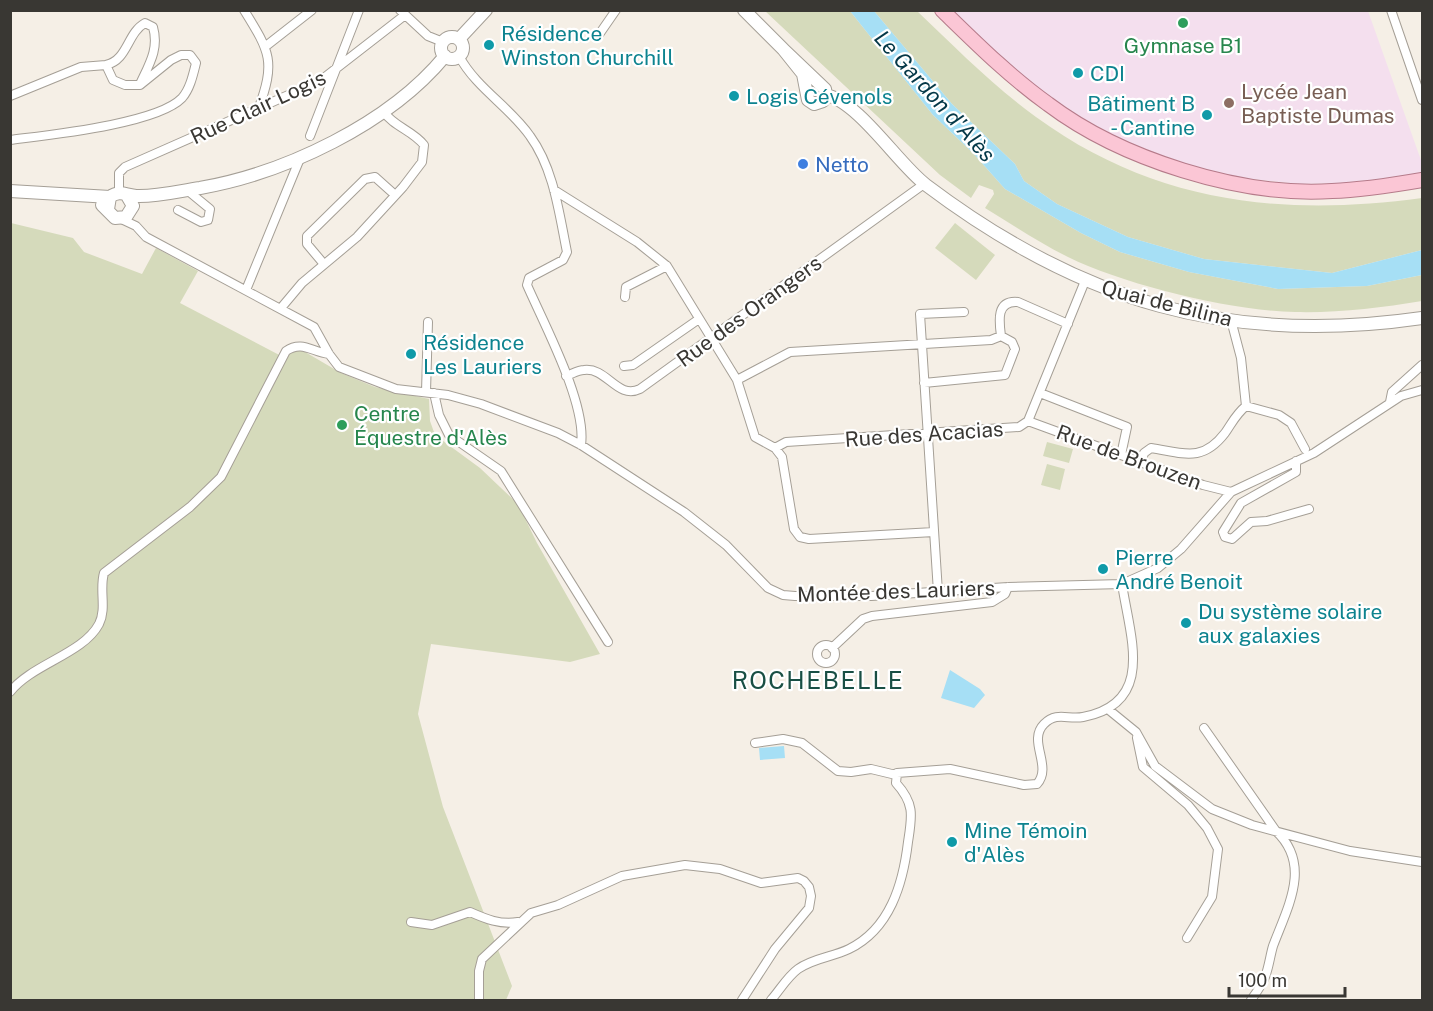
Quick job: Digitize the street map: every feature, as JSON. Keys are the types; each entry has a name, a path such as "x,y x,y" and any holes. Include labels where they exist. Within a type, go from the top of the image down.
{"main road":[{"path":"459,39 486,10"},
{"path":"744,10 783,49 812,86"},
{"path":"942,10 1010,75 1049,106 1101,137 1145,158 1224,181 1261,187 1330,192 1422,180"},
{"path":"450,37 459,39 463,48 459,56 451,59 445,56 442,51 443,42 450,37"},
{"path":"10,191 79,195 121,202 237,179 301,156 348,133 383,111 428,74 445,56"},
{"path":"812,86 823,86 825,98 817,104 811,102 807,97 812,86"},
{"name":"Quai de Bilina","path":"825,98 847,113 903,168 909,169 924,184 1015,246 1085,281 1174,309 1255,324 1322,328 1422,318"},
{"path":"119,218 112,216 121,202"}],"street":[{"path":"244,10 266,46 270,67 266,89 258,110"},
{"path":"266,46 312,10"},
{"path":"310,136 359,10"},
{"path":"598,36 616,10"},
{"path":"1391,10 1422,100"},
{"path":"403,13 428,36 443,42"},
{"name":"Rue Clair Logis","path":"121,202 119,173 125,167 320,81 403,13"},
{"path":"10,96 81,67 106,65 119,59 136,28 145,23 153,27 154,52 140,85"},
{"path":"10,140 153,115 182,98 196,63 190,55 181,55 171,60 140,85 133,86 113,80 106,65"},
{"path":"459,56 468,72 531,137 554,190 567,252 563,260 529,278 527,285 566,376 579,416 580,445"},
{"path":"281,308 323,264 357,237 422,162 425,150 416,136 394,125 383,111"},
{"path":"246,290 301,156"},
{"path":"323,264 307,244 307,236 365,180 375,177 394,194"},
{"name":"Rue des Orangers","path":"566,376 583,369 591,370 623,391 634,393 924,184"},
{"path":"178,210 201,222 208,220 210,209 187,190"},
{"path":"554,190 637,242 667,266 737,380 755,437 776,448 782,457 794,529 800,537 809,539 934,532"},
{"path":"121,202 136,226"},
{"name":"Montée des Lauriers","path":"119,218 136,226 146,237 314,327 339,367 396,389 430,393 481,404 558,433 580,445 684,512 726,544 768,588 783,595 872,596 1008,587 1122,584"},
{"path":"625,297 626,286 667,266"},
{"name":"Rue des Acacias","path":"776,448 786,442 1011,429 1028,421 1085,281"},
{"path":"1001,336 999,318 1005,304 1011,301 1068,324"},
{"path":"938,592 920,314 964,312"},
{"path":"624,366 633,365 699,319"},
{"path":"1231,320 1234,339 1241,358 1246,406"},
{"path":"428,322 430,393 449,435 501,471 608,642"},
{"path":"737,380 790,352 991,340 1001,336"},
{"path":"924,383 1005,375 1015,349 1012,342 1001,336"},
{"path":"10,692 43,666 88,638 100,623 103,604 101,584 104,573 190,507 221,477 286,351 293,346 303,345 319,353 329,354"},
{"path":"1390,402 1392,392 1403,386 1422,365"},
{"path":"896,775 901,771 950,769 1032,786 1042,778 1043,771 1038,744 1040,729 1045,723 1056,716 1078,718 1109,710 1124,694 1134,671 1122,584 1158,568 1181,549 1231,492 1314,453 1390,402 1405,394 1422,390"},
{"path":"1040,393 1127,427 1121,455"},
{"path":"1246,406 1279,415 1291,423 1305,449"},
{"path":"1141,462 1144,453 1151,448 1173,454 1192,454 1210,449 1237,413 1246,406"},
{"name":"Rue de Brouzen","path":"1028,421 1203,485 1231,492"},
{"path":"1296,462 1296,472 1241,503 1223,532 1225,537 1232,539 1251,522 1267,521 1309,509"},
{"path":"832,648 863,619 992,602 1005,594 1008,587"},
{"path":"1109,710 1136,732 1155,766 1212,809 1241,822 1350,851 1422,862"},
{"path":"1204,728 1276,831 1288,842 1295,862 1295,879 1265,978 1251,1000"},
{"path":"1136,732 1143,767 1188,805 1207,828 1218,849 1212,897 1187,938"},
{"path":"755,743 783,739 802,743 838,771 871,769 896,775"},
{"path":"771,1000 797,970 848,950 866,940 885,916 894,900 905,866 911,818 908,796 896,783 896,775"},
{"path":"479,1000 479,971 482,959 519,922 531,913 558,905 605,881 673,867 696,866 720,870 761,883 798,878 804,881 811,896 809,908 776,949 742,1000"},
{"path":"411,922 432,925 470,912 506,924 519,922"}],"shaded area":[{"name":"Lycée Jean Baptiste Dumas","path":"950,11 1368,11 1422,163 1422,173 1363,183 1298,184 1232,177 1163,159 1099,130 1047,98"}],"green space":[{"path":"765,11 850,11 933,115 973,153 1005,189 1081,233 1120,252 1189,272 1278,289 1367,286 1422,275 1422,301 1343,311 1295,312 1241,307 1179,295 1119,277 1068,257 985,208 994,194 993,190 979,185 971,198 940,175"},
{"path":"874,11 917,11 1020,105 1081,146 1126,169 1173,185 1220,197 1269,203 1370,204 1422,198 1422,250 1332,273 1204,259 1128,237 1057,204 1024,181 1015,164 952,104"},
{"path":"11,223 73,238 84,252 142,274 156,248 198,271 180,303 285,358 289,351 300,349 341,373 375,387 429,399 430,421 435,435 480,468 518,504 537,543 600,654 570,662 431,644 418,714 443,807 512,986 506,1000 11,1000"},
{"path":"955,223 995,255 976,280 935,248"},
{"path":"1047,442 1073,449 1069,463 1043,456"},
{"path":"1047,464 1065,469 1060,490 1041,485"}],"water":[{"name":"Le Gardon d'Alès","path":"850,11 874,11 952,104 1015,164 1024,181 1057,204 1128,237 1204,259 1332,273 1422,250 1422,275 1367,286 1278,289 1189,272 1120,252 1081,233 1005,189 973,153 933,115"},
{"path":"950,670 980,689 985,695 974,708 941,698"},
{"path":"784,746 785,758 760,760 759,748"}],"place":[{"name":"Gymnase B1","path":"1183,23"},
{"name":"Résidence Winston Churchill","path":"489,45"},
{"name":"CDI","path":"1078,73"},
{"name":"Logis Cévenols","path":"734,96"},
{"name":"Lycée Jean Baptiste Dumas","path":"1229,103"},
{"name":"Bâtiment B - Cantine","path":"1207,115"},
{"name":"Netto","path":"803,164"},
{"name":"Résidence Les Lauriers","path":"411,354"},
{"name":"Centre Équestre d'Alès","path":"342,425"},
{"name":"Pierre André Benoit","path":"1103,569"},
{"name":"Du système solaire aux galaxies","path":"1186,623"},
{"name":"Mine Témoin d'Alès","path":"952,842"}],"district":[{"name":"ROCHEBELLE","path":"818,680"}]}
